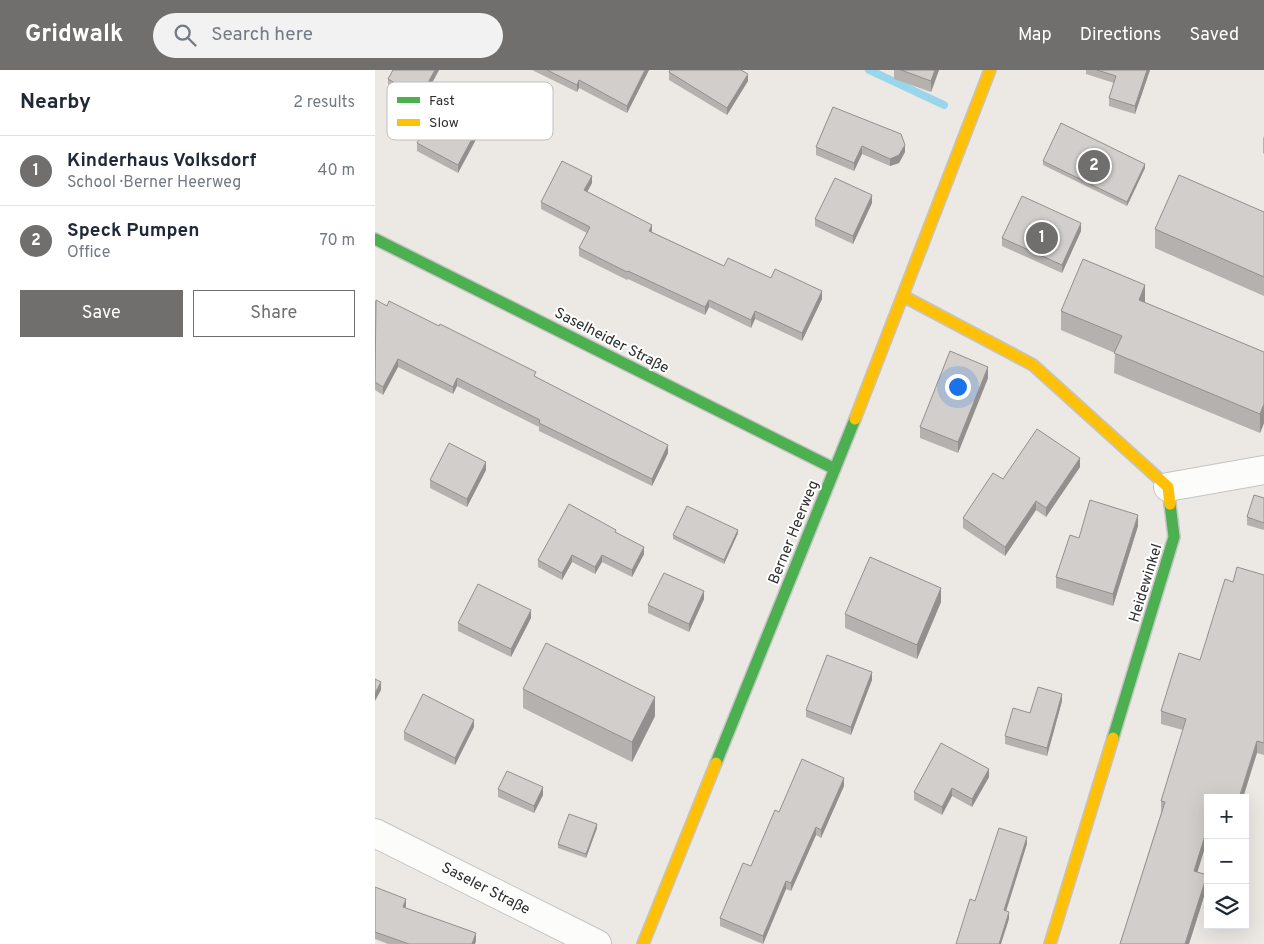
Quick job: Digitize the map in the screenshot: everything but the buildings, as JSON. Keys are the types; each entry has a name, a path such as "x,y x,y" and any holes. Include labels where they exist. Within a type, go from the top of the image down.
{"street":[{"name":"Berner Heerweg","path":"643,944 835,469 989,70"},
{"name":"Saselheider Straße","path":"375,239 835,469"},
{"path":"903,296 1033,365 1168,487 1264,470"},
{"name":"Heidewinkel","path":"1050,944 1174,537 1168,487"},
{"name":"Saseler Straße","path":"375,832 597,944"}],"waterway":[{"path":"869,70 944,105"}],"traffic: fast":[{"path":"375,239 835,469"},
{"path":"716,763 855,419"},
{"path":"1113,738 1174,537 1170,504"}],"traffic: slow":[{"path":"855,419 990,70"},
{"path":"903,296 1033,365 1168,487 1170,504"},
{"path":"1050,944 1113,738"},
{"path":"643,944 716,763"}],"place":[{"name":"Speck Pumpen","path":"1094,166"},
{"name":"Kinderhaus Volksdorf","path":"1042,238"}]}
